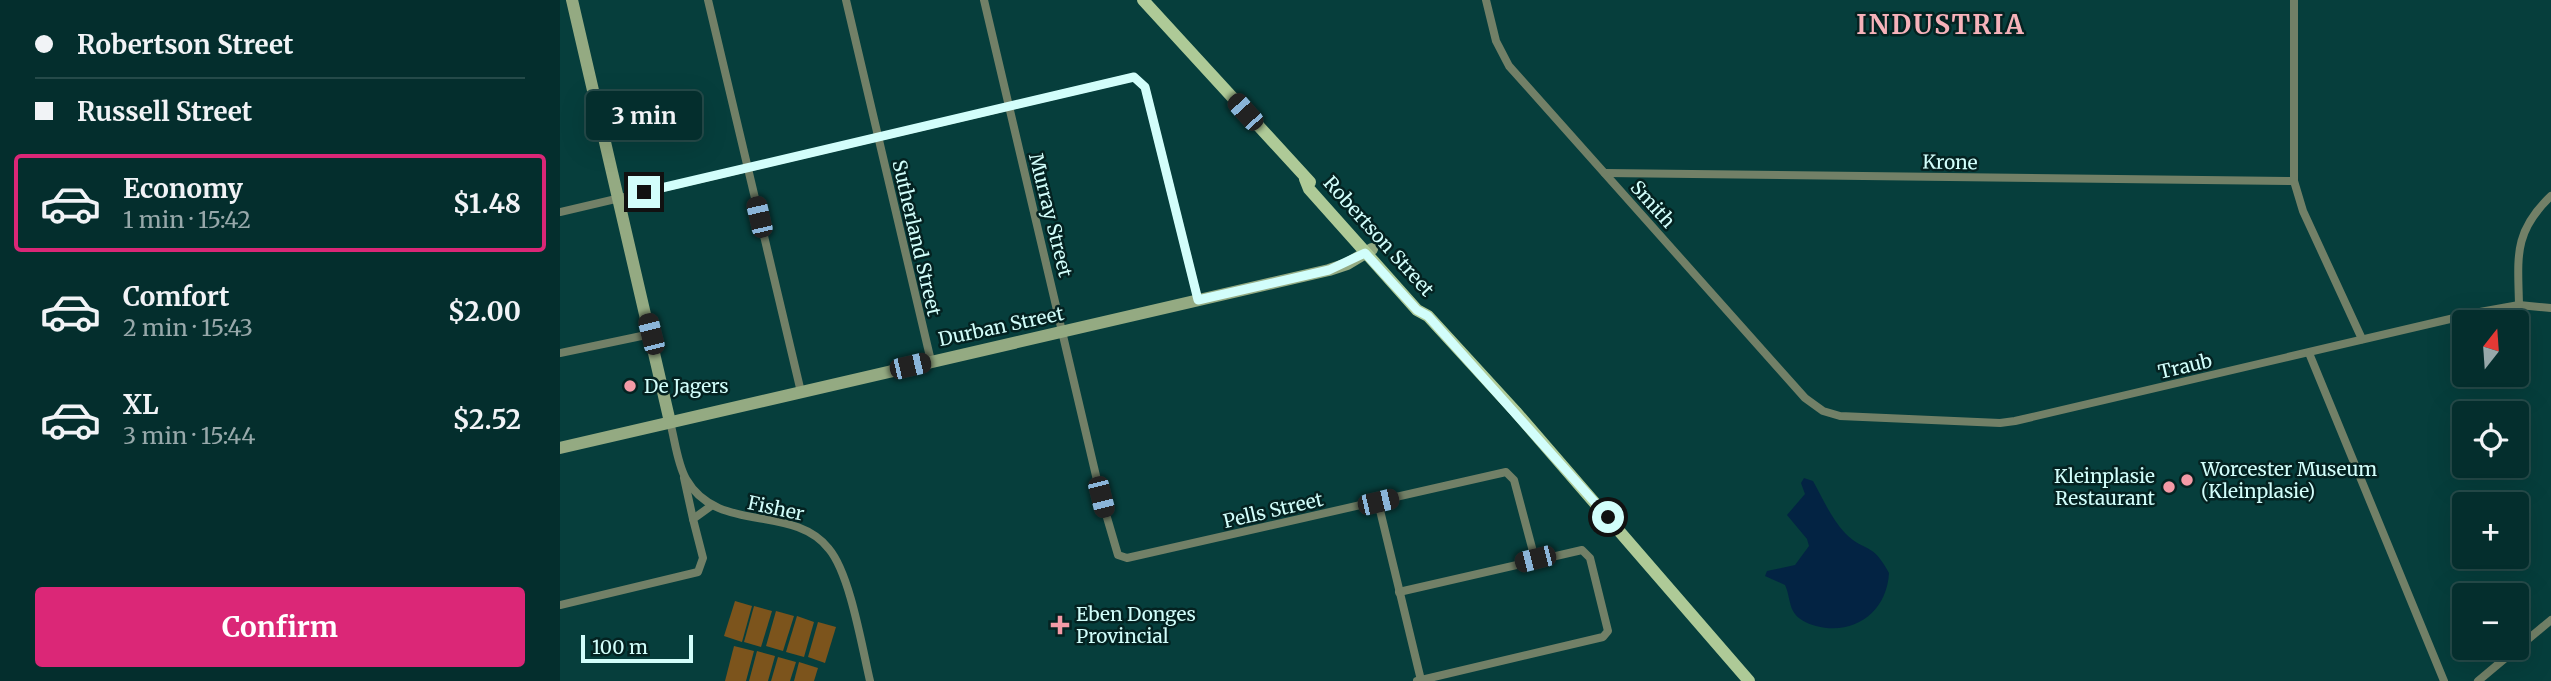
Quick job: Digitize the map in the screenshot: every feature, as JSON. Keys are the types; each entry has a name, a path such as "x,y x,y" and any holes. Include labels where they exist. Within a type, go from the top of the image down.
{"main road":[{"name":"Robertson Street","path":"1143,0 1305,178 1309,189 1368,251 1417,310 1428,316 1700,622 1749,681"},
{"name":"Robertson Street","path":"1700,622 1709,626 1760,681"}],"street":[{"path":"572,0 670,422"},
{"path":"708,0 801,392"},
{"name":"Sutherland Street","path":"846,0 930,361"},
{"name":"Murray Street","path":"984,0 1113,546 1122,557"},
{"name":"Smith","path":"1486,0 1496,41 1509,66 1805,398 1823,411"},
{"path":"2294,0 2294,181 2303,211 2362,339"},
{"path":"560,212 1128,77 1138,79 1145,87 1198,300"},
{"name":"Krone","path":"1605,173 2294,181"},
{"path":"2519,305 2520,240 2531,216 2551,196"},
{"name":"Durban Street","path":"560,449 1329,270 1368,251"},
{"name":"Traub","path":"1823,411 1856,418 2000,423 2519,305 2551,308"},
{"path":"560,353 651,334"},
{"path":"2309,353 2444,681"},
{"name":"Fisher","path":"670,422 684,477 711,506 738,516 808,530 831,550 845,586 870,681"},
{"name":"Pells Street","path":"1122,557 1194,544 1504,473 1511,474 1535,559"},
{"path":"560,605 698,572 703,558 684,477"},
{"path":"1378,502 1419,680 1608,635 1586,553 1575,550 1399,592"},
{"path":"693,519 711,506"},
{"path":"2479,681 2551,621"}],"shaded area":[{"path":"735,601 752,606 742,642 724,636"},
{"path":"754,606 772,611 761,647 744,642"},
{"path":"776,611 794,616 783,651 766,646"},
{"path":"797,616 814,622 804,657 786,652"},
{"path":"818,622 836,627 825,663 808,657"},
{"path":"734,646 754,651 746,681 725,681"},
{"path":"757,651 775,656 768,681 749,681"},
{"path":"778,657 796,662 790,681 771,681"},
{"path":"799,662 818,668 814,681 794,681"}],"water":[{"path":"1804,478 1813,481 1831,515 1845,533 1878,556 1889,573 1887,587 1875,610 1855,624 1830,628 1806,622 1793,611 1785,585 1765,576 1767,571 1795,565 1809,546 1807,539 1787,515 1805,494 1801,483"}],"place":[{"name":"De Jagers","path":"630,386"},
{"name":"Worcester Museum (Kleinplasie)","path":"2187,480"},
{"name":"Kleinplasie Restaurant","path":"2169,487"},
{"name":"Eben Donges Provincial","path":"1060,625"}],"district":[{"name":"INDUSTRIA","path":"1941,25"}],"route":[{"path":"644,192 1134,77 1142,81 1145,87 1198,300 1329,270 1348,264 1365,253 1417,310 1428,316 1608,517"}]}
